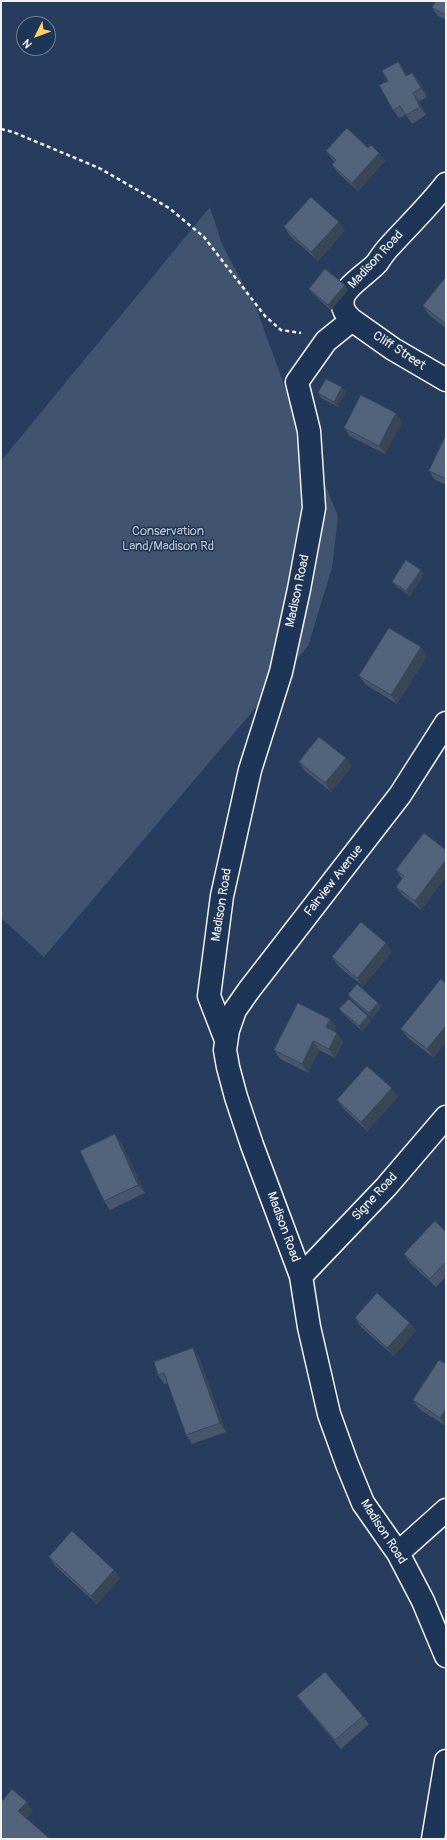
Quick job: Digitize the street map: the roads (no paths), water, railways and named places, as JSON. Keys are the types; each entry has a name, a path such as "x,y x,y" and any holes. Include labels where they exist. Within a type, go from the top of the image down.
{"street":[{"name":"Madison Road","path":"446,184 437,196 389,246 376,263 349,289 343,298 344,310 345,314 352,320 326,341 297,382 309,431 314,508 299,589 281,672 250,770 222,896 209,996 226,1040 228,1067 236,1097 301,1276 309,1327 331,1421 363,1503 398,1553 423,1601 446,1656"},
{"name":"Cliff Street","path":"352,320 393,349 446,380"},
{"name":"Fairview Avenue","path":"226,1040 235,1010 400,795 446,723"},
{"name":"Signe Road","path":"301,1276 386,1187 446,1116"},
{"path":"398,1553 446,1510"},
{"path":"433,1839 446,1762"}],"park label":[{"name":"Conservation Land/Madison Rd","path":"168,540"}]}
